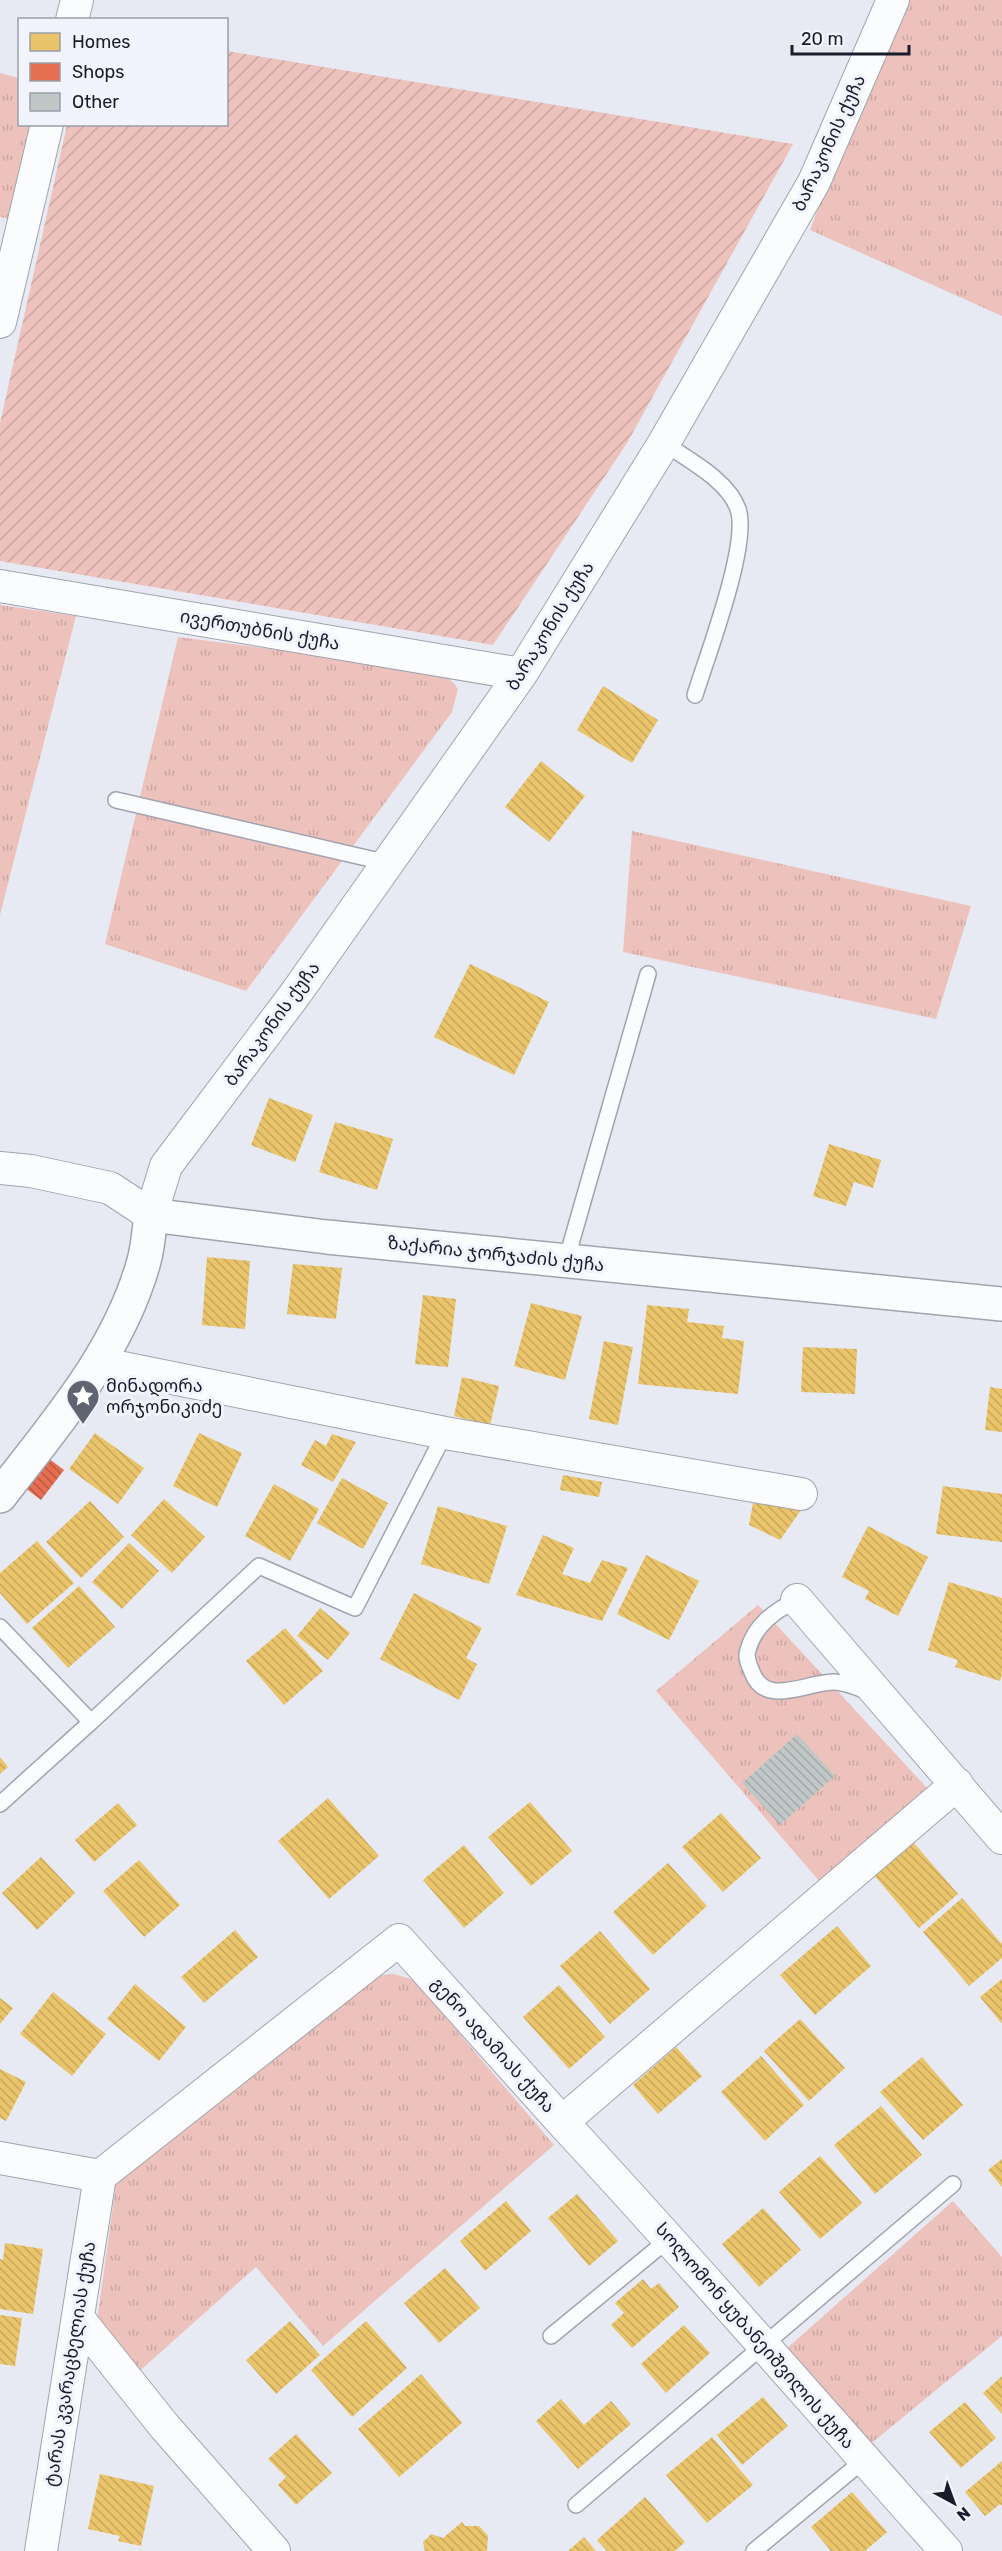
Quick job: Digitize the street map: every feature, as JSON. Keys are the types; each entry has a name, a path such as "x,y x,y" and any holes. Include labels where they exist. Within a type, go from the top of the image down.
{"street":[{"path":"72,18 77,0"},
{"name":"ბარაკონის ქუჩა","path":"151,1215 166,1166 296,993 521,674 664,443 814,182 893,0"},
{"path":"0,322 47,126"},
{"name":"ივერთუბნის ქუჩა","path":"0,586 521,674"},
{"name":"ზაქარია ჯორჯაძის ქუჩა","path":"0,1168 31,1171 110,1188 151,1215 327,1237 1002,1304"},
{"path":"0,1496 98,1363 116,1334 144,1261 151,1215"},
{"path":"98,1363 446,1433 801,1494"},
{"path":"797,1600 1002,1838"},
{"name":"გენო ადამიას ქუჩა","path":"100,2176 399,1940 562,2122 957,1784"},
{"name":"სოლომონ ყუბანეიშვილის ქუჩა","path":"562,2122 670,2238 763,2347 946,2551"},
{"path":"0,2158 100,2176"},
{"name":"ტარას კვარაცხელიას ქუჩა","path":"41,2551 100,2176"},
{"path":"78,2318 165,2427 274,2551"}],"lane":[{"path":"664,443 721,484 738,510 739,552 695,695"},
{"path":"116,800 388,862"},
{"path":"566,1261 648,975"},
{"path":"0,1804 259,1566 355,1608 446,1433"},
{"path":"797,1600 774,1611 752,1636 746,1655 754,1677 764,1688 781,1692 834,1682 879,1696"},
{"path":"0,1627 91,1722"},
{"path":"576,2505 953,2184"},
{"path":"551,2336 670,2238"},
{"path":"754,2551 864,2460"}],"green space":[{"path":"904,0 1002,0 1002,316 810,230 871,66"},
{"path":"228,51 793,144 627,443 493,645 0,561 0,423 67,126 228,126"},
{"path":"0,73 18,78 18,126 32,126 10,219 0,217"},
{"path":"0,605 76,616 0,915"},
{"path":"178,637 443,671 458,689 452,712 246,991 105,944"},
{"path":"632,831 971,906 936,1019 623,952"},
{"path":"758,1605 928,1789 820,1882 656,1691"},
{"path":"394,1974 414,1980 554,2145 323,2346 256,2267 134,2376 97,2321 116,2184 341,1998 375,1976"},
{"path":"953,2201 1002,2257 1002,2336 868,2446 785,2350"}],"building: Homes":[{"path":"603,686 658,720 632,763 577,730"},
{"path":"541,761 585,796 549,842 505,807"},
{"path":"470,964 549,1002 514,1075 434,1037"},
{"path":"269,1098 313,1115 295,1162 251,1145"},
{"path":"335,1122 393,1139 377,1190 319,1172"},
{"path":"829,1144 881,1160 873,1188 854,1182 846,1206 813,1196"},
{"path":"207,1257 250,1261 245,1329 202,1325"},
{"path":"293,1264 342,1268 336,1319 287,1314"},
{"path":"423,1295 456,1299 448,1367 415,1364"},
{"path":"531,1303 582,1316 565,1380 514,1366"},
{"path":"647,1305 689,1309 687,1322 724,1326 722,1338 744,1341 738,1394 638,1384"},
{"path":"604,1341 633,1347 618,1425 589,1419"},
{"path":"803,1347 857,1349 855,1394 801,1392"},
{"path":"462,1377 499,1386 490,1425 454,1416"},
{"path":"990,1387 1002,1389 1002,1432 985,1430"},
{"path":"95,1433 144,1468 118,1504 69,1469"},
{"path":"199,1433 242,1453 217,1507 173,1486"},
{"path":"332,1434 356,1442 333,1482 301,1465 315,1440 326,1446"},
{"path":"563,1475 602,1482 599,1497 560,1490"},
{"path":"342,1478 388,1503 363,1549 317,1523"},
{"path":"274,1484 319,1509 290,1561 245,1536"},
{"path":"943,1486 1002,1494 1002,1542 936,1534"},
{"path":"164,1499 205,1537 172,1573 131,1535"},
{"path":"90,1501 124,1537 81,1578 46,1542"},
{"path":"753,1503 801,1510 780,1540 749,1525"},
{"path":"438,1506 507,1526 489,1584 421,1564"},
{"path":"868,1526 928,1557 898,1616 865,1599 869,1591 842,1577"},
{"path":"543,1535 574,1548 562,1574 590,1583 602,1560 628,1568 602,1621 516,1595"},
{"path":"37,1541 74,1583 27,1624 0,1593 0,1573"},
{"path":"129,1543 159,1571 122,1609 92,1582"},
{"path":"646,1555 699,1581 669,1640 617,1614"},
{"path":"949,1582 1002,1598 1002,1674 1000,1681 955,1667 958,1660 928,1650"},
{"path":"79,1586 115,1627 68,1668 32,1628"},
{"path":"414,1593 482,1628 466,1658 477,1664 459,1700 380,1659"},
{"path":"320,1608 350,1633 328,1660 297,1636"},
{"path":"285,1628 323,1671 284,1705 246,1661"},
{"path":"0,1757 8,1767 0,1774"},
{"path":"328,1798 379,1856 329,1899 278,1841"},
{"path":"530,1802 572,1851 531,1886 488,1837"},
{"path":"118,1803 137,1825 94,1862 75,1840"},
{"path":"721,1813 761,1858 723,1892 682,1847"},
{"path":"913,1842 958,1894 919,1928 874,1875"},
{"path":"464,1845 504,1893 464,1928 423,1880"},
{"path":"41,1857 75,1893 37,1930 2,1893"},
{"path":"139,1860 180,1905 144,1937 103,1891"},
{"path":"668,1863 707,1906 653,1955 613,1912"},
{"path":"962,1898 1002,1944 1002,1958 969,1986 923,1932"},
{"path":"837,1926 871,1966 815,2015 780,1975"},
{"path":"235,1930 258,1957 204,2003 181,1977"},
{"path":"600,1931 650,1989 610,2024 560,1966"},
{"path":"1002,1979 1002,2024 980,1997"},
{"path":"135,1984 186,2027 159,2061 107,2019"},
{"path":"559,1985 605,2037 569,2069 523,2017"},
{"path":"53,1992 106,2034 72,2076 20,2034"},
{"path":"0,1998 13,2008 0,2024"},
{"path":"800,2019 845,2068 809,2101 764,2051"},
{"path":"676,2047 702,2076 658,2114 633,2085"},
{"path":"761,2056 804,2105 765,2141 721,2092"},
{"path":"922,2057 963,2105 923,2140 880,2092"},
{"path":"0,2069 26,2082 6,2121 0,2118"},
{"path":"881,2106 922,2155 875,2194 834,2145"},
{"path":"820,2156 862,2203 820,2239 779,2192"},
{"path":"1002,2159 1002,2187 988,2170"},
{"path":"577,2194 618,2241 589,2266 548,2218"},
{"path":"506,2201 531,2231 485,2271 460,2241"},
{"path":"763,2208 801,2250 759,2287 722,2244"},
{"path":"5,2243 43,2249 33,2314 0,2309 0,2259 3,2260"},
{"path":"445,2268 480,2308 439,2343 404,2303"},
{"path":"643,2279 651,2289 659,2283 679,2307 632,2348 611,2325 624,2313 615,2303"},
{"path":"0,2315 22,2318 15,2366 0,2364"},
{"path":"290,2321 320,2355 276,2394 246,2360"},
{"path":"366,2321 407,2368 352,2417 311,2370"},
{"path":"684,2325 710,2353 666,2393 641,2364"},
{"path":"421,2374 462,2423 399,2477 358,2429"},
{"path":"1002,2376 1002,2414 983,2393"},
{"path":"763,2397 788,2426 742,2465 717,2435"},
{"path":"561,2399 584,2425 611,2401 631,2424 578,2469 536,2421"},
{"path":"965,2402 996,2438 961,2468 929,2432"},
{"path":"296,2434 332,2473 296,2505 278,2485 286,2477 268,2459"},
{"path":"712,2437 753,2485 707,2523 666,2475"},
{"path":"1002,2461 1002,2506 1000,2504 985,2516 965,2492"},
{"path":"100,2474 154,2486 141,2546 118,2541 120,2536 88,2529"},
{"path":"852,2492 887,2532 865,2551 831,2551 811,2527"},
{"path":"645,2497 685,2542 675,2551 607,2551 597,2540"},
{"path":"462,2522 465,2526 479,2526 488,2536 487,2551 425,2551 423,2542 431,2534 443,2538"},
{"path":"584,2537 596,2551 568,2551"}],"building: Shops":[{"path":"48,1458 64,1470 41,1500 24,1487"}],"building: Other":[{"path":"797,1734 835,1776 780,1825 742,1783"}],"place":[{"name":"მინადორა ორჯონიკიძე","path":"83,1425"}]}
